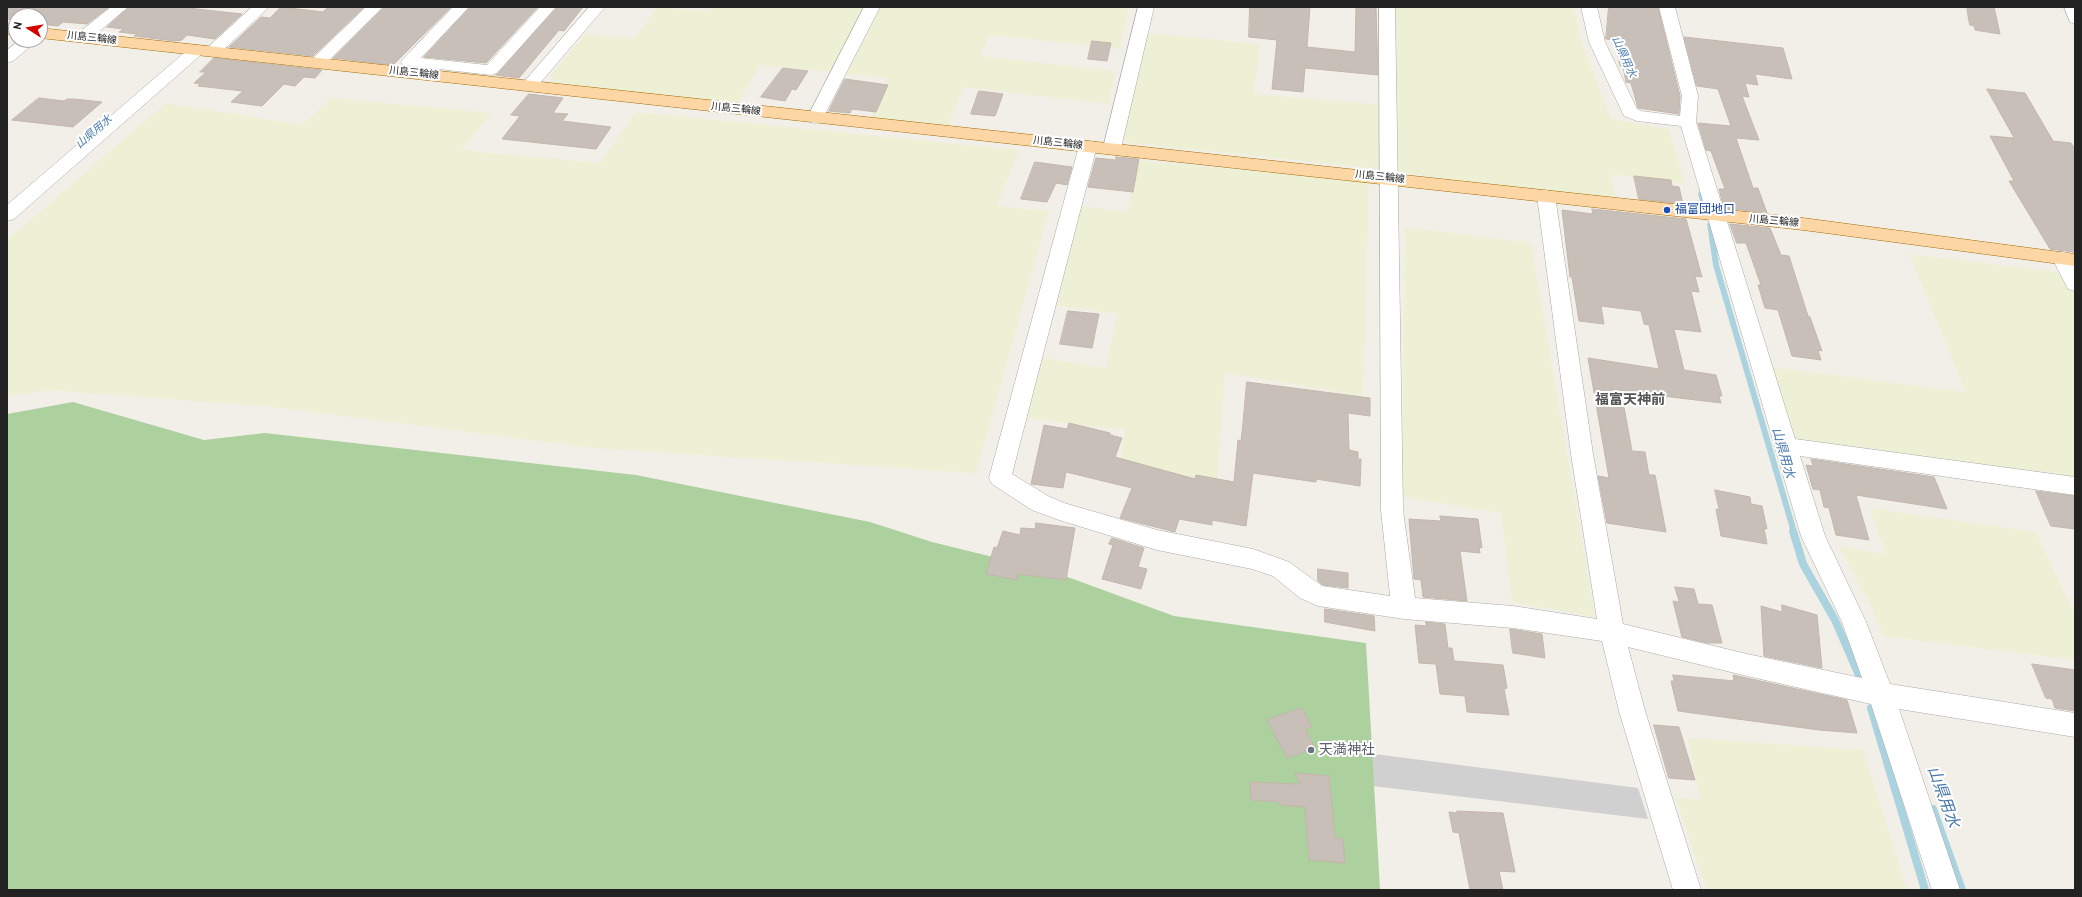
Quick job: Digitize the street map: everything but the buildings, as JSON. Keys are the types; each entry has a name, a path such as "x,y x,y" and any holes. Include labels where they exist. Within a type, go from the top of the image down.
{"main road":[{"name":"川島三輪線","path":"48,33 815,118 1112,148 1716,216 1803,224 2068,259"}],"street":[{"path":"83,36 120,7"},
{"path":"7,215 204,51 261,7"},
{"path":"317,63 375,7"},
{"path":"461,7 410,62 491,70 548,7"},
{"path":"530,86 597,7"},
{"path":"815,118 872,7"},
{"path":"1112,148 1146,7"},
{"path":"1387,7 1392,510 1404,608"},
{"path":"1589,7 1596,42 1630,112 1637,116 1688,122"},
{"path":"1667,7 1690,96 1688,122 1813,536 1854,622 1881,694 1946,890"},
{"path":"2072,7 2075,19"},
{"path":"7,58 20,48"},
{"path":"1088,146 1000,478 1040,503 1059,511 1157,540 1253,559 1281,569 1309,591 1318,596 1404,608 1513,617 1612,632 1748,665 1881,694 2075,725"},
{"path":"1546,196 1582,454 1612,632 1632,711 1687,890"},
{"path":"2068,259 2075,284"},
{"path":"1786,446 2075,486"}],"shaded area":[{"path":"1359,752 1638,788 1648,819 1356,784"}],"green space":[{"path":"657,7 706,11 709,7 1129,7 1120,49 990,35 980,56 1115,71 1108,104 963,87 948,128 869,120 887,78 760,65 735,107 552,82 551,75 585,34 635,38"},
{"path":"1385,7 1574,7 1581,41 1611,119 1669,129 1685,184 1611,174 1616,202 1361,167 1129,143 1122,138 1147,33 1260,44 1254,94 1387,105"},
{"path":"331,98 492,113 461,150 600,163 636,112 1019,150 997,206 1049,211 976,473 592,448 273,407 49,390 7,397 7,240 166,103 302,125"},
{"path":"1139,161 1369,181 1363,396 1225,373 1217,482 1119,466 1125,430 1008,416 1025,355 1106,368 1117,314 1039,303 1067,204 1127,212"},
{"path":"1405,227 1531,243 1595,617 1512,602 1501,513 1402,497"},
{"path":"1909,254 2075,274 2075,484 1784,448 1762,366 1966,392"},
{"path":"73,402 204,440 265,433 636,475 870,522 932,542 1054,572 1174,616 1366,643 1380,890 7,890 7,414"},
{"path":"1869,508 2036,532 2075,615 2075,660 1883,636 1871,607 1839,546 1886,554"},
{"path":"1688,738 1863,750 1907,890 1707,890 1675,798 1700,800"}],"waterway":[{"name":"山県用水","path":"1701,194 1706,213"},
{"name":"山県用水","path":"1710,225 1712,238"},
{"name":"山県用水","path":"1712,237 1716,265 1794,532"},
{"name":"山県用水","path":"1793,531 1803,564 1835,620 1861,680"},
{"path":"1871,708 1925,890"},
{"name":"山県用水","path":"1933,809 1962,890"}],"place":[{"name":"福富団地口","path":"1667,210"},
{"name":"天満神社","path":"1311,750"}],"district":[{"name":"福富天神前","path":"1630,400"}]}
